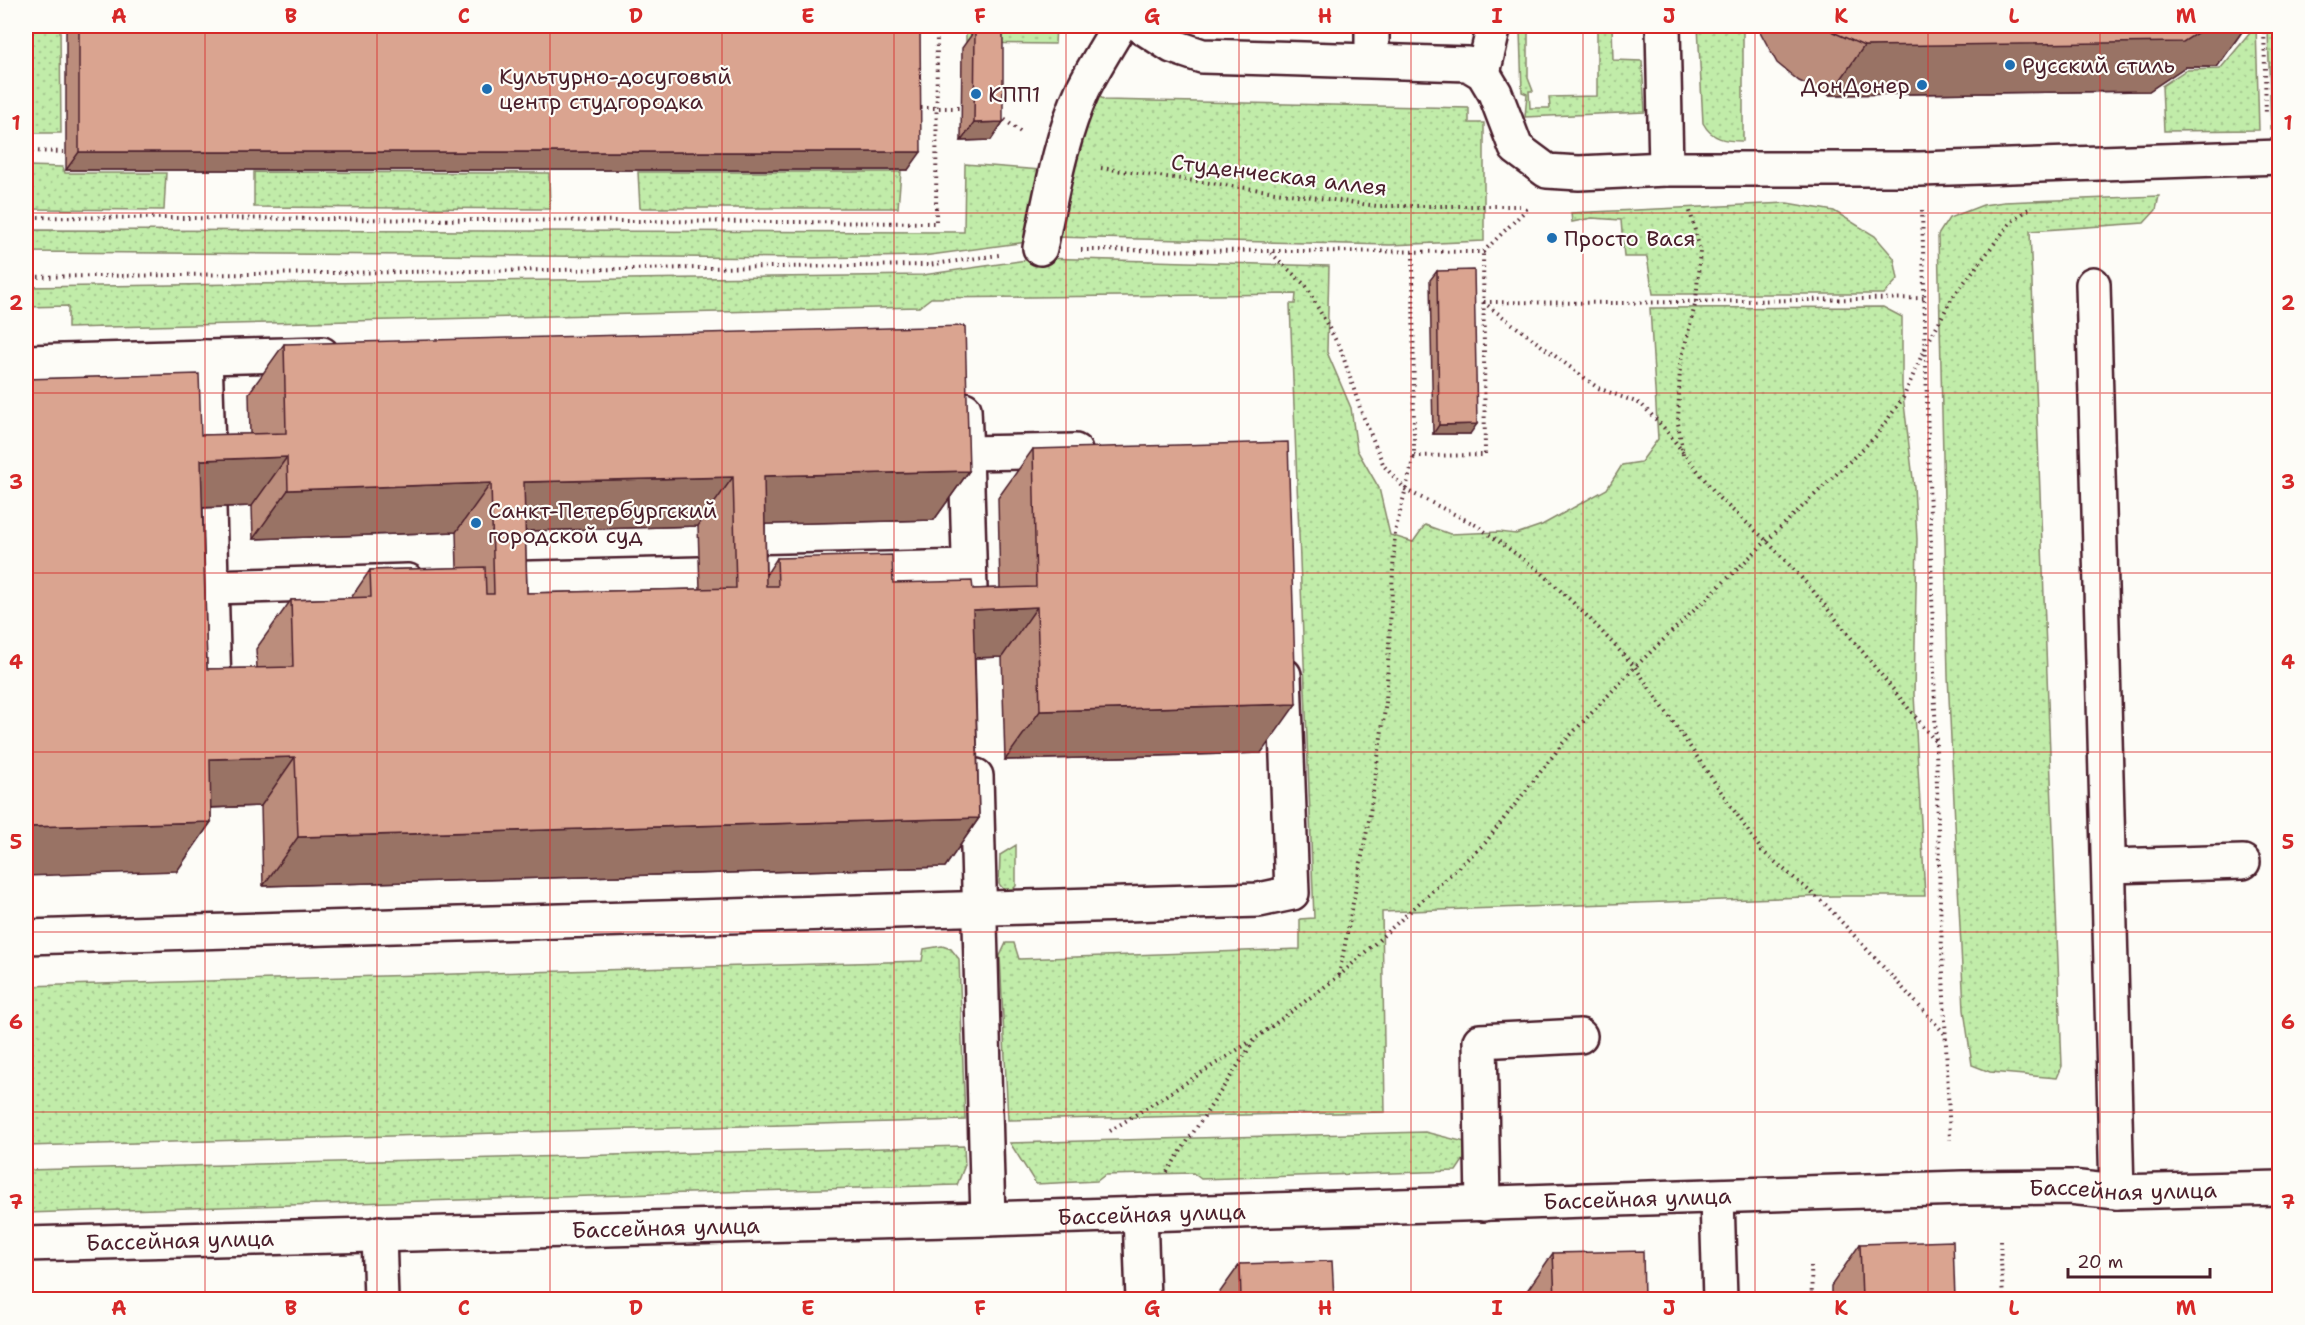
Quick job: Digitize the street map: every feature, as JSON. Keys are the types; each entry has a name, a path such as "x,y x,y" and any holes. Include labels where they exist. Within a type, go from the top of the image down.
{"street":[{"path":"1040,248 1059,162 1076,108 1083,89 1119,26"},
{"path":"1141,26 1172,46 1202,56 1468,64 1484,73 1495,93 1516,148 1547,171 1579,173 1666,169 1920,169 2280,157"},
{"path":"1372,26 1372,60"},
{"path":"1484,73 1494,26"},
{"path":"1663,26 1666,169"},
{"path":"2093,284 2117,1192"},
{"path":"26,362 347,353"},
{"path":"206,357 214,688"},
{"path":"964,384 971,614"},
{"path":"966,453 1110,450"},
{"path":"491,579 969,567"},
{"path":"212,587 434,581"},
{"path":"26,938 1259,900 1292,893 1283,650"},
{"path":"975,741 988,1219"},
{"path":"2110,866 2243,862"},
{"path":"1483,1204 1480,1041 1580,1036"},
{"name":"Бассейная улица","path":"26,1244 379,1233 988,1219 2070,1187 2117,1192 2280,1188"},
{"path":"1717,1197 1720,1299"},
{"path":"1140,1214 1143,1299"},
{"path":"379,1233 381,1299"}],"path":[{"path":"26,217 936,223 938,26"},
{"path":"2264,26 2266,124"},
{"path":"921,108 969,108"},
{"path":"26,152 66,152"},
{"name":"Студенческая аллея","path":"1099,168 1377,206 1531,206 1484,252"},
{"path":"1920,169 1950,1140"},
{"path":"1684,456 1678,423 1680,365 1696,302 1700,250 1688,201"},
{"path":"1110,1131 1256,1038 1339,976 1485,843 1563,743 1635,667 1875,437 1903,398 1926,346 1959,289 2011,222 2034,205"},
{"path":"26,277 928,265 1040,248 1271,252 1484,252 1485,455 1414,456"},
{"path":"1271,252 1306,286 1341,350 1373,445 1384,466 1406,490 1476,525 1541,572 1635,667 1762,851 1826,905 1945,1034"},
{"path":"1339,976 1369,820 1386,702 1395,532 1414,456 1413,252"},
{"path":"1484,302 1696,302 1925,297"},
{"path":"1484,302 1598,388 1641,404 1664,428 1720,499 1766,540 1848,631 1936,741"},
{"path":"1140,1214 1256,1038"},
{"path":"2000,1241 2003,1299"},
{"path":"1811,1266 1812,1299"}],"shaded area":[{"path":"1085,1295 1085,1300 947,1299"}],"green space":[{"path":"26,26 60,26 61,133 26,133"},
{"path":"966,26 1056,26 1055,44 966,43"},
{"path":"1504,26 1528,26 1528,78 1533,91 1529,91 1530,108 1550,108 1549,97 1597,96 1597,26 1612,26 1613,60 1642,61 1645,112 1525,117 1527,94 1522,92 1520,31 1504,30"},
{"path":"1698,26 1743,26 1743,141 1731,141 1715,136 1703,123"},
{"path":"2256,26 2259,130 2164,131 2162,86 2186,70 2220,69"},
{"path":"2279,28 2279,129 2271,129 2268,29"},
{"path":"1098,96 1105,100 1469,108 1469,123 1484,123 1484,241 1390,245 1054,237 1083,121"},
{"path":"965,164 1041,170 1027,242 923,256 807,258 26,252 26,230 964,232"},
{"path":"26,166 63,167 65,173 166,173 164,210 26,209"},
{"path":"254,172 549,173 550,209 254,207"},
{"path":"638,172 901,172 898,208 640,208"},
{"path":"2159,196 2156,210 2144,223 2030,231 2062,1066 2057,1078 1990,1072 1972,1065 1964,1010 1948,676 1938,235 1949,218 1983,205 2004,202"},
{"path":"1787,203 1834,211 1875,236 1894,258 1898,279 1884,294 1653,294 1647,257 1624,257 1621,220 1592,218 1572,222 1571,213"},
{"path":"1040,258 1329,266 1327,352 1351,408 1357,450 1379,488 1390,535 1413,542 1425,525 1450,534 1499,532 1516,534 1542,525 1607,489 1622,465 1641,462 1658,439 1650,308 1883,307 1902,317 1902,387 1914,487 1917,539 1914,694 1925,896 1833,896 1382,912 1385,1112 1008,1120 1000,956 1006,943 1014,943 1019,959 1300,949 1300,919 1314,918 1290,304 1295,304 1296,294 931,298 919,307 68,328 68,306 26,307 26,287 923,275"},
{"path":"1016,845 1016,886 1010,892 1006,892 999,884 1000,855"},
{"path":"942,946 951,949 959,959 965,1120 26,1146 26,986 922,961 924,949"},
{"path":"1425,1132 1465,1142 1464,1159 1456,1171 1201,1179 1193,1173 1105,1175 1097,1181 1036,1184 1010,1143"},
{"path":"964,1146 965,1165 957,1185 26,1213 26,1170"}],"building":[{"name":"Культурно-досуговый центр студгородка","path":"79,26 920,26 921,152 79,152"},
{"path":"1826,26 2208,26 2183,42 1864,46 1833,32"},
{"path":"975,30 1003,30 1003,122 974,123"},
{"path":"1474,270 1477,424 1439,425 1437,271"},
{"path":"965,326 969,471 764,476 766,586 778,586 777,558 892,555 893,583 972,581 973,589 1036,587 1033,449 1288,442 1296,704 1040,711 1037,607 973,610 979,818 298,837 295,757 210,759 211,822 26,827 26,379 199,374 201,435 286,433 284,344","holes":["287,457 288,490 491,483 494,594 486,594 485,567 370,570 371,597 291,600 293,667 207,669 201,460","733,477 736,588 527,593 524,482"]},
{"path":"1953,1241 1955,1299 1862,1299 1860,1244"},
{"path":"1643,1251 1644,1299 1555,1299 1553,1253"},
{"path":"1332,1261 1334,1299 1241,1299 1240,1264"}],"place":[{"name":"Русский стиль","path":"2010,65"},
{"name":"ДонДонер","path":"1922,85"},
{"name":"Культурно-досуговый центр студгородка","path":"487,89"},
{"name":"КПП1","path":"976,94"},
{"name":"Просто Вася","path":"1552,238"},
{"name":"Санкт-Петербургский городской суд","path":"476,523"}]}
